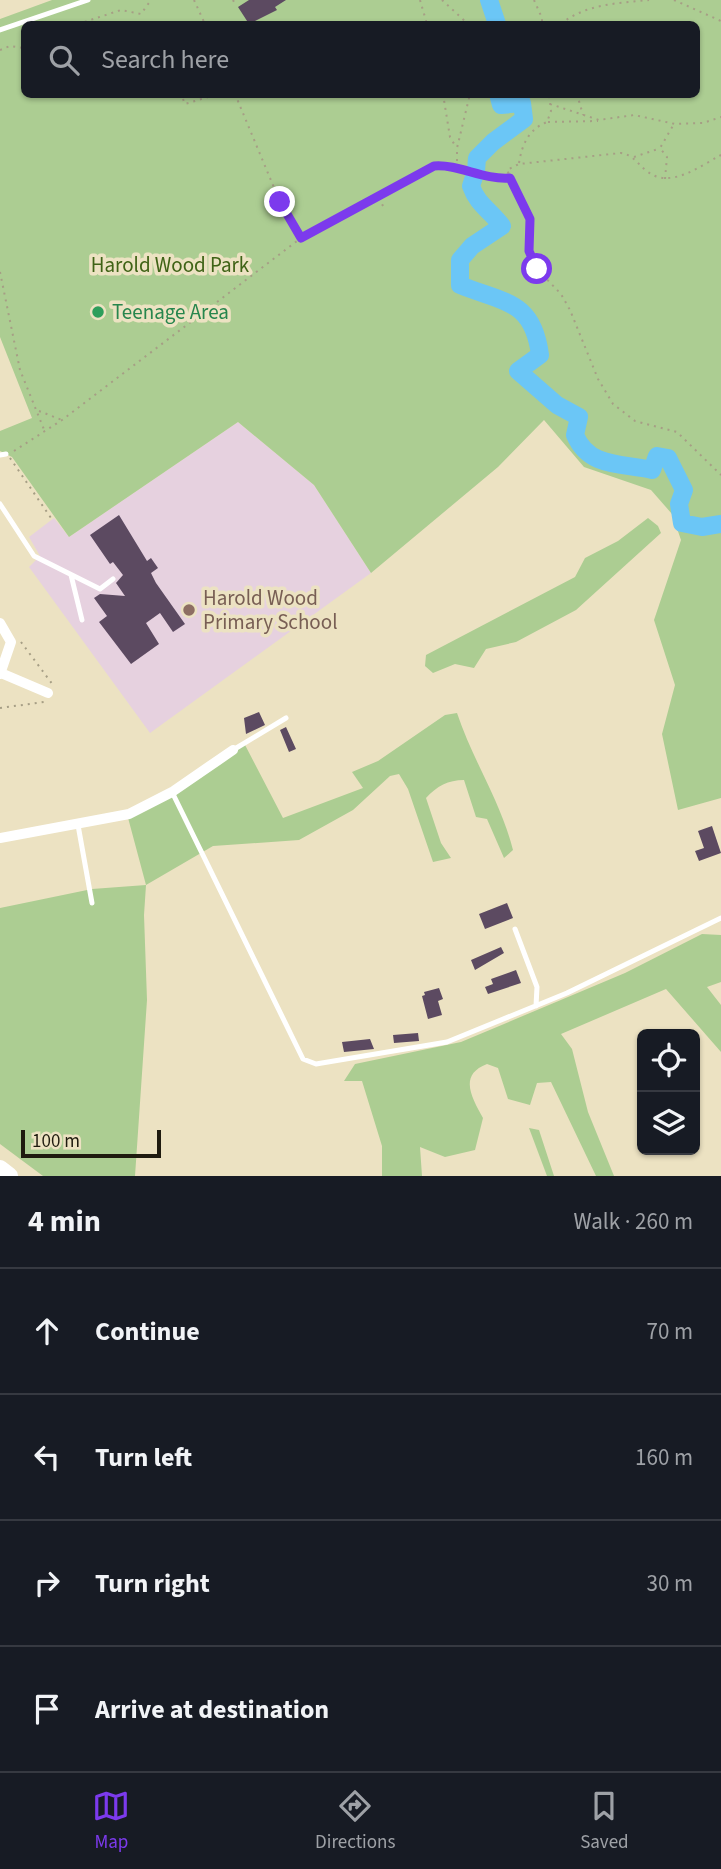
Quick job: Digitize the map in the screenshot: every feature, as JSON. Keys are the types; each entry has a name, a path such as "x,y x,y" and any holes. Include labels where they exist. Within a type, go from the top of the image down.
{"highway":[{"path":"0,1169 9,1176"}],"street":[{"path":"0,623 11,642 0,674 48,693"},
{"path":"0,838 129,814 172,792 233,750"}],"lane":[{"path":"26,21 88,0"},
{"path":"0,30 21,23"},
{"path":"0,504 34,556 100,589 113,579"},
{"path":"71,575 82,620"},
{"path":"233,750 286,718"},
{"path":"172,792 303,1059 316,1064 447,1042 536,1006 721,918"},
{"path":"78,825 92,903"},
{"path":"515,929 537,987 536,1006"}],"path":[{"path":"87,21 121,10 141,14 151,0"},
{"path":"194,0 204,21"},
{"path":"420,0 426,21"},
{"path":"442,0 465,21"},
{"path":"534,0 542,21"},
{"path":"565,21 572,15 610,4 649,0"},
{"path":"674,0 721,21"},
{"path":"0,50 10,46 21,48"},
{"path":"183,99 185,104 205,98"},
{"path":"237,98 280,202 301,238"},
{"path":"444,98 450,136 457,148"},
{"path":"457,169 457,148 469,98"},
{"path":"547,122 549,98"},
{"path":"578,98 584,117"},
{"path":"550,104 599,120"},
{"path":"519,164 524,141 537,126 547,122 561,124 634,115 675,124 704,123 721,117"},
{"path":"633,157 660,148 675,124"},
{"path":"660,148 667,157 665,179"},
{"path":"721,155 677,177 665,179 649,173 633,157 621,153 519,164 507,170 530,219 529,251 537,269 561,294 598,379 613,404 635,421 677,432 721,475"},
{"path":"51,518 3,454 46,432 301,238 434,166 457,169 483,177 510,178"},
{"path":"378,197 383,206"},
{"path":"0,272 20,370 46,432"},
{"path":"38,411 62,420"}],"shaded area":[{"name":"Harold Wood Primary School","path":"238,422 314,485 371,573 150,733 29,567 40,556 29,537 54,518 69,537"}],"green space":[{"name":"Harold Wood Park","path":"52,0 721,0 721,798 678,810 662,734 675,685 654,620 681,540 672,514 651,490 584,467 544,420 498,467 371,573 314,485 238,422 69,537 12,457 0,451 0,431 32,418 0,337 0,19"},
{"path":"648,518 658,526 661,533 576,610 516,642 486,649 474,668 455,664 433,673 425,666 426,655 575,577 585,558 618,541"},
{"path":"457,713 508,832 513,850 504,858 487,819 476,817 464,780 458,780 434,790 426,798 441,843 451,858 433,862 408,789 399,774 390,776 353,810 299,840 213,846 146,885 127,814 244,743 283,818 363,788 352,772 378,761 445,715"},
{"path":"146,885 144,915 147,1000 135,1176 43,1176 0,1144 0,908 92,889"},
{"path":"702,934 721,935 721,982 707,987 721,1005 721,1052 666,989 561,1034 572,1049 588,1112 614,1176 596,1176 551,1082 537,1083 530,1105 508,1099 498,1068 487,1064 473,1074 470,1081 472,1095 483,1118 475,1150 445,1157 420,1147 422,1176 382,1176 382,1146 362,1081 344,1081 355,1064 461,1042 625,973"},
{"path":"529,1128 539,1130 554,1176 547,1176"}],"building":[{"path":"249,0 286,0 275,7 277,10 255,21 247,21 238,7"},
{"path":"119,515 147,561 151,558 158,568 151,573 185,624 173,632 160,613 146,623 159,644 131,664 99,622 107,616 94,598 100,594 125,596 116,583 123,575 113,562 110,564 90,535"},
{"path":"259,712 265,725 246,734 244,718"},
{"path":"286,727 296,749 289,752 280,730"},
{"path":"712,826 721,853 699,861 695,851 704,848 698,831"},
{"path":"507,903 513,918 485,929 479,914"},
{"path":"501,947 504,953 475,970 471,960"},
{"path":"516,970 521,983 488,994 485,987 493,984 491,979"},
{"path":"439,988 443,999 438,1001 442,1015 428,1019 422,996 425,995 424,992"},
{"path":"418,1033 419,1041 394,1043 393,1035"},
{"path":"370,1039 374,1049 344,1052 342,1042"}],"waterway":[{"path":"489,0 496,21"},
{"path":"499,98 501,105 522,103 524,119 477,158 471,186 481,203 502,226 472,246 460,260 460,285 514,306 531,323 540,355 518,371 557,405 579,417 575,435 581,446 597,459 652,470 657,456 668,458 684,490 679,504 682,523 702,527 721,524"}],"place":[{"name":"Teenage Area","path":"98,312"},
{"name":"Harold Wood Primary School","path":"189,610"}],"route":[{"path":"280,202 301,238 434,166 447,166 483,177 510,178 530,219 529,251 537,269"}]}
